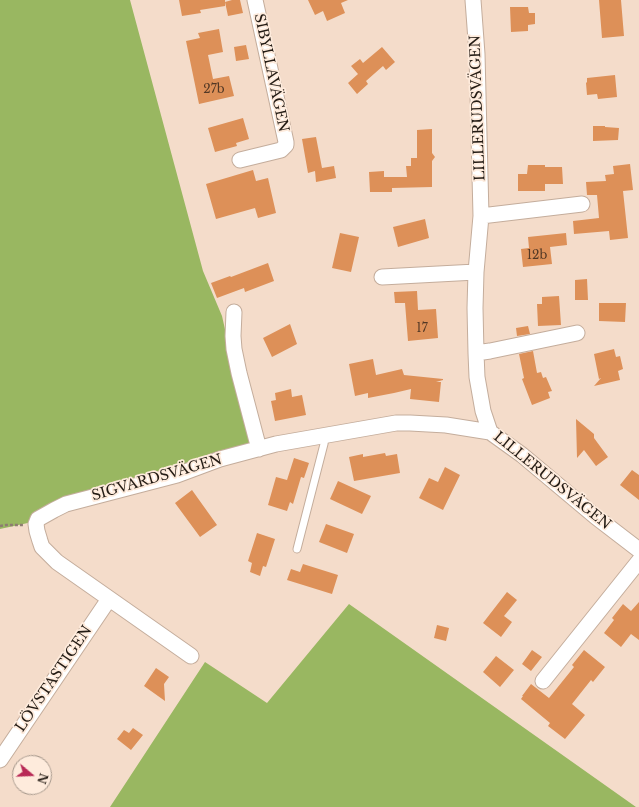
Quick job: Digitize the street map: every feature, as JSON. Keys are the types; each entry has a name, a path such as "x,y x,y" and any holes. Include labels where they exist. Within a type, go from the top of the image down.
{"street":[{"name":"SIBYLLAVÄGEN","path":"240,160 280,150 286,145 256,0"},
{"name":"LILLERUDSVÄGEN","path":"473,0 477,54 481,216 476,272 476,353 477,377 483,411 490,432 522,455 596,517 639,550"},
{"path":"481,216 582,204"},
{"path":"382,277 476,272"},
{"path":"234,312 234,349 239,374 259,449"},
{"path":"476,353 577,333"},
{"name":"SIGVARDSVÄGEN","path":"36,524 41,517 66,504 177,475 220,459 276,444 396,423 410,422 490,432"},
{"path":"36,524 42,546 57,562 191,656"},
{"path":"543,681 639,561"},
{"name":"LÖVSTASTIGEN","path":"0,760 109,599"}],"lane":[{"path":"297,549 325,436"}],"path":[{"path":"0,526 36,524"}],"green space":[{"path":"0,0 130,0 203,271 222,316 252,450 37,521 0,529"},
{"path":"349,604 636,807 110,807 205,662 267,703"}],"building":[{"path":"179,0 225,0 225,6 200,10 201,13 182,16"},
{"path":"240,0 243,13 228,16 225,2"},
{"path":"308,0 348,0 341,3 345,13 327,21 323,11 315,15"},
{"path":"599,0 621,0 624,36 602,38"},
{"path":"510,7 528,7 529,13 535,13 535,24 528,25 528,31 511,32"},
{"path":"219,29 223,52 208,55 213,79 229,76 234,96 199,104 186,41 200,38 198,33"},
{"path":"246,45 249,59 236,61 234,47"},
{"path":"382,47 395,62 386,70 383,66 366,81 368,84 357,94 348,83 358,74 351,66 360,59 363,63"},
{"path":"615,75 617,97 598,99 597,94 587,95 587,78"},
{"path":"243,118 249,139 236,143 237,146 215,152 208,128"},
{"path":"593,126 619,128 618,140 593,141"},
{"path":"432,129 432,153 435,157 432,161 432,187 392,188 392,192 370,192 369,172 384,171 384,177 407,177 406,166 411,166 411,158 417,158 417,130"},
{"path":"316,137 322,168 334,166 336,178 316,182 315,171 308,173 302,139"},
{"path":"630,164 633,190 623,191 628,238 610,240 609,231 574,234 573,221 599,218 597,195 587,195 586,182 606,181 605,175 614,174 613,166"},
{"path":"528,165 562,167 563,184 545,184 545,191 518,191 518,174 527,174"},
{"path":"253,170 256,181 268,178 276,213 258,218 255,208 216,219 206,184"},
{"path":"425,219 429,238 398,247 393,227"},
{"path":"340,233 359,237 351,272 332,268"},
{"path":"566,233 567,245 550,247 552,264 523,267 521,249 529,248 528,237"},
{"path":"268,263 274,281 245,292 244,288 217,298 211,283"},
{"path":"587,279 588,300 575,300 575,280"},
{"path":"417,291 418,310 436,309 438,338 408,341 405,303 395,303 394,292"},
{"path":"559,296 561,325 538,326 537,304 542,304 542,297"},
{"path":"599,303 626,303 625,322 599,321"},
{"path":"290,324 297,344 272,357 263,338"},
{"path":"528,326 530,334 517,336 516,328"},
{"path":"614,349 616,357 620,356 623,369 618,371 620,380 594,386 601,378 599,379 594,354"},
{"path":"533,351 537,373 541,372 543,378 546,377 552,391 548,392 550,398 532,405 522,379 524,378 519,354"},
{"path":"373,359 376,375 402,369 404,375 443,379 436,382 441,382 439,402 410,399 411,389 368,398 368,393 355,396 349,364"},
{"path":"291,389 292,397 302,395 306,415 275,421 271,401 276,400 275,393"},
{"path":"576,419 594,434 594,438 608,457 596,466 584,450 577,458"},
{"path":"385,453 386,456 397,454 400,473 354,481 349,457 363,454 363,457"},
{"path":"294,458 309,463 304,478 301,477 293,504 290,502 287,511 268,505 276,477 287,480"},
{"path":"445,467 460,475 443,510 419,498 429,478 438,482"},
{"path":"632,470 639,475 639,500 620,485"},
{"path":"338,481 371,496 362,514 330,499"},
{"path":"192,490 217,525 200,537 175,503"},
{"path":"326,524 354,534 347,553 319,542"},
{"path":"257,533 275,539 266,567 263,566 260,576 250,572 252,563 248,561"},
{"path":"303,564 338,575 332,594 287,580 291,569 300,572"},
{"path":"507,592 517,600 504,616 512,622 501,637 483,623"},
{"path":"639,602 639,640 631,634 621,647 604,633 614,620 612,618 623,604 631,611"},
{"path":"437,625 449,628 446,641 434,638"},
{"path":"532,650 542,657 531,671 522,664"},
{"path":"584,650 605,667 593,682 591,680 572,704 585,715 565,739 548,726 550,723 521,699 531,684 549,698 574,667 572,665"},
{"path":"496,656 514,670 500,687 483,672"},
{"path":"156,668 169,677 164,684 165,701 144,686"},
{"path":"133,728 143,735 131,750 117,739 124,730 129,733"}]}
